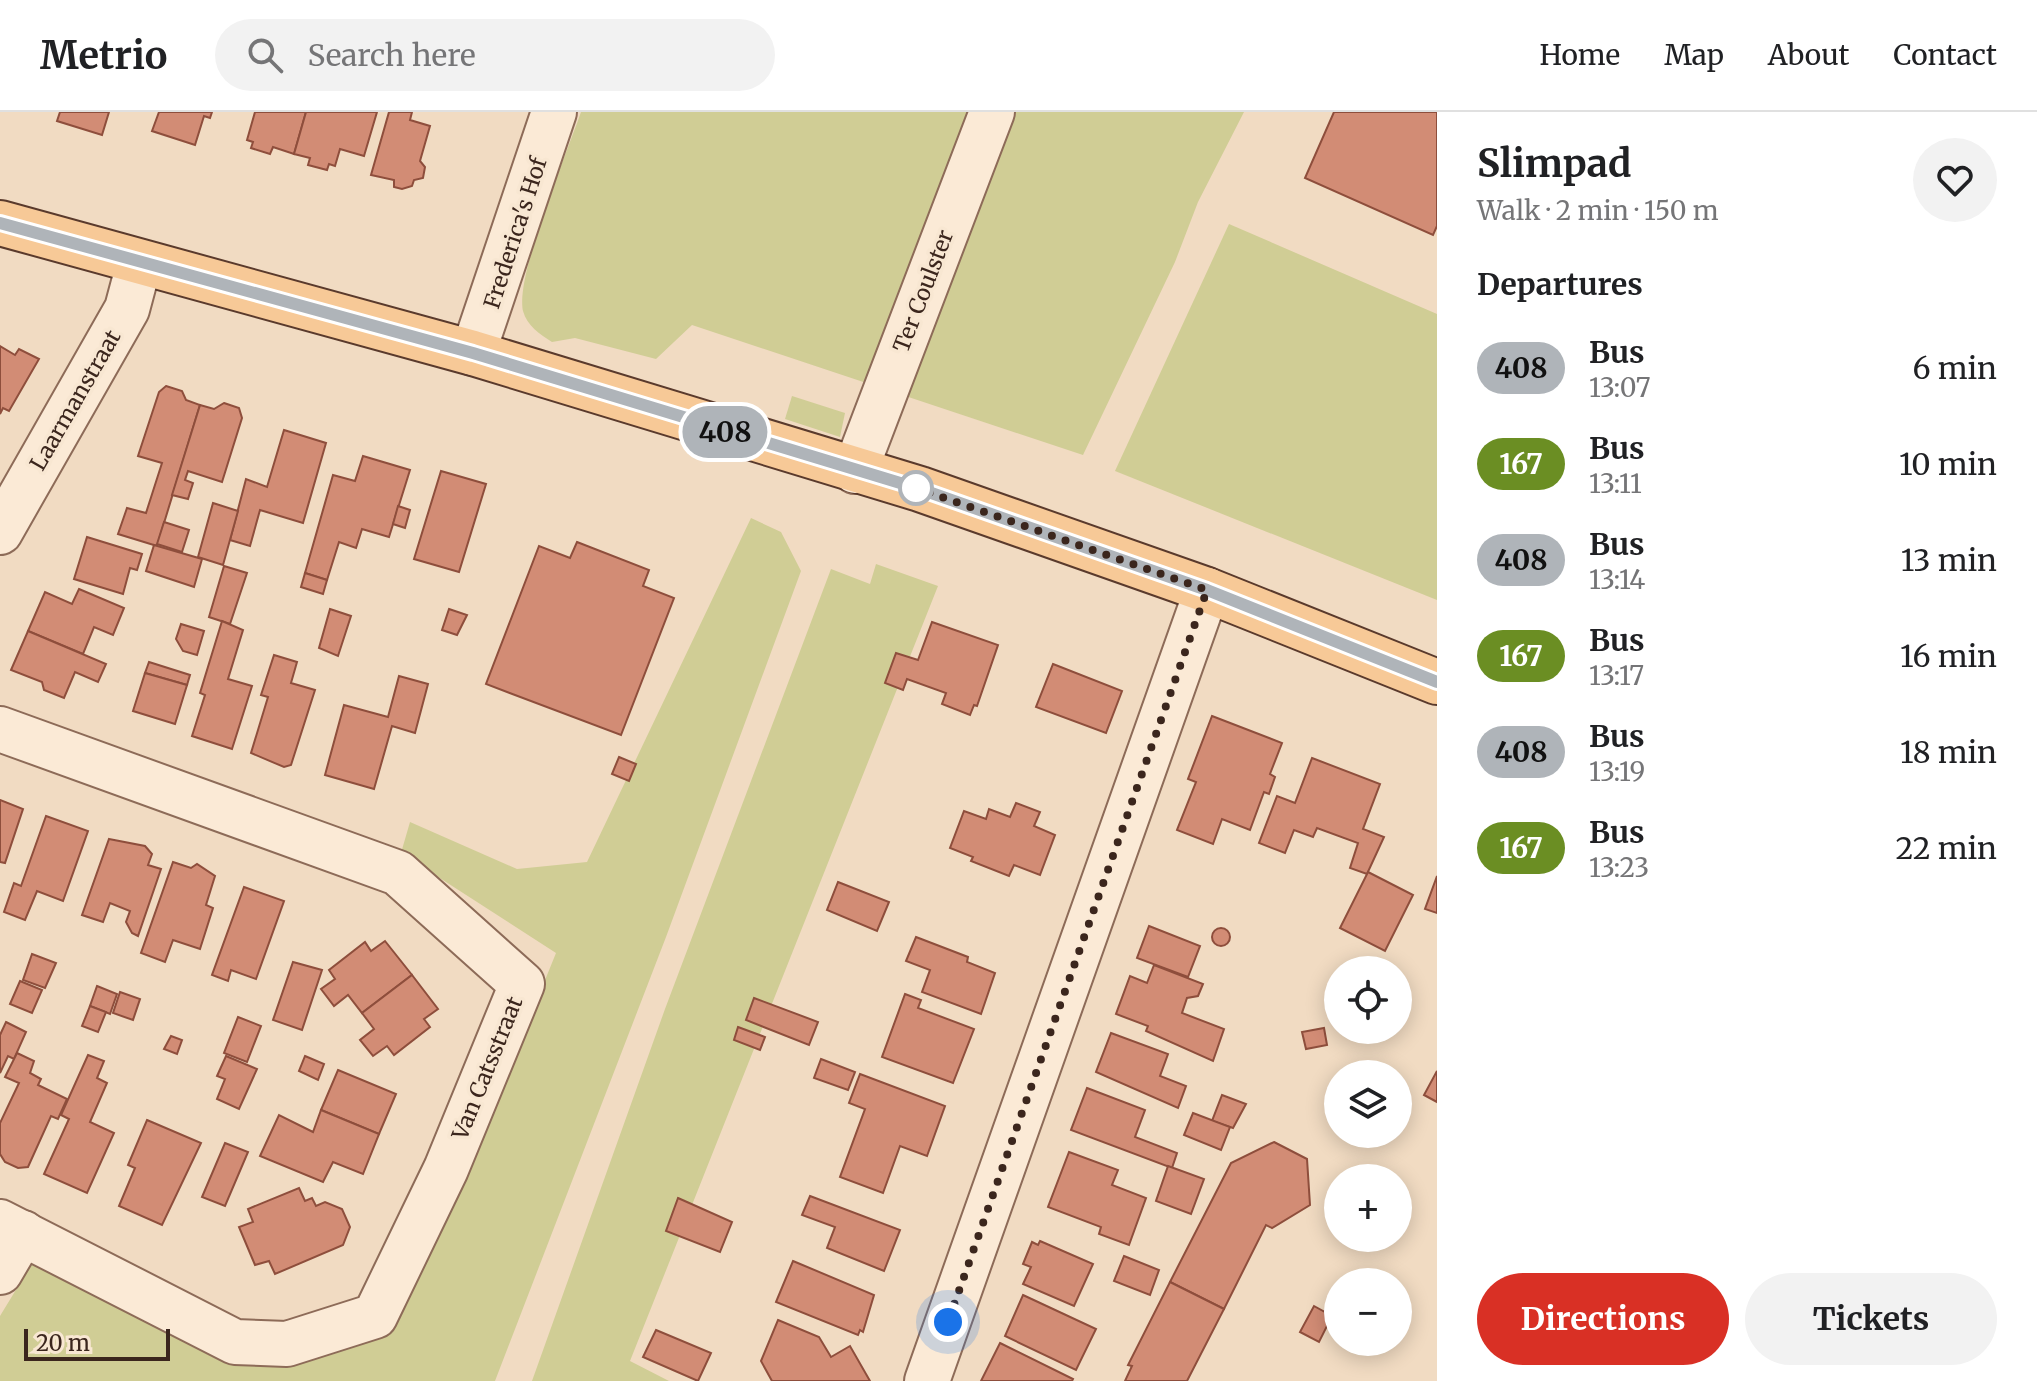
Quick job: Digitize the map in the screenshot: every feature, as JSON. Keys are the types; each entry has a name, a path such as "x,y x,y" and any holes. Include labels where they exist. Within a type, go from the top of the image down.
{"main road":[{"path":"0,223 139,264 473,353 920,489 1207,590 1437,682"}],"street":[{"name":"Frederica's Hof","path":"473,353 554,112"},
{"name":"Ter Coulster","path":"855,471 992,112"},
{"name":"Laarmanstraat","path":"0,532 127,309 139,264"},
{"path":"927,1381 1207,590"},
{"name":"Van Catsstraat","path":"0,729 398,873 522,984 446,1169 375,1316 287,1344 235,1342 12,1228"},
{"path":"0,1272 12,1228"}],"shaded area":[{"path":"581,112 1244,112 1198,202 1175,262 1083,455 692,325 656,359 575,338 552,342 547,339 534,329 525,316 523,294 534,243"},
{"path":"1229,224 1437,314 1437,600 1115,471"},
{"path":"792,396 845,413 840,437 785,419"},
{"path":"751,518 781,532 801,571 666,937 495,1381 0,1381 0,1316 36,1257 246,1360 269,1366 378,1330 475,1153 556,953 401,853 410,822 517,869 587,862"},
{"path":"876,564 938,586 630,1361 669,1381 532,1381 665,1009 831,569 870,584"}],"building":[{"path":"60,112 109,112 102,135 57,121"},
{"path":"159,112 212,112 210,118 204,116 195,145 152,131"},
{"path":"255,112 306,112 294,154 273,147 270,154 251,148 253,142 247,140"},
{"path":"306,112 377,112 364,156 340,149 335,166 329,164 327,170 308,165 310,158 294,154"},
{"path":"389,112 412,112 410,120 430,126 420,161 425,167 423,178 414,180 412,186 402,189 394,187 394,180 371,175"},
{"path":"1334,112 1437,112 1437,226 1433,235 1305,178"},
{"path":"0,346 15,355 19,349 39,359 9,411 3,408 0,414"},
{"path":"166,386 182,391 186,400 200,405 157,546 118,534 127,508 146,513 162,463 138,456 159,392"},
{"path":"224,403 239,408 242,418 222,482 188,471 185,480 193,483 188,499 172,495 200,405 214,409"},
{"path":"284,430 326,443 303,523 260,510 250,546 230,540 246,479 267,487"},
{"path":"363,456 410,470 389,537 362,529 356,548 339,542 327,580 305,573 333,475 355,481"},
{"path":"441,471 486,484 459,572 414,559"},
{"path":"213,503 238,511 223,565 198,557"},
{"path":"398,506 410,510 405,528 393,524"},
{"path":"164,522 189,530 182,552 157,544"},
{"path":"87,537 142,554 137,570 130,568 123,594 74,579"},
{"path":"577,542 649,570 643,586 674,598 621,735 486,684 539,546 570,558"},
{"path":"154,545 202,559 194,587 146,571"},
{"path":"224,566 247,573 230,624 209,617"},
{"path":"305,573 327,580 323,594 301,587"},
{"path":"79,589 124,608 113,635 94,627 83,654 28,631 45,592 72,604"},
{"path":"330,609 351,616 338,656 319,648"},
{"path":"449,609 467,615 457,635 442,630"},
{"path":"222,621 243,630 228,679 252,686 232,749 192,736 205,695 200,693"},
{"path":"932,622 998,645 977,706 974,705 970,715 942,704 946,693 907,679 903,690 885,683 896,653 918,660"},
{"path":"181,624 204,631 197,655 183,651 176,639"},
{"path":"28,631 106,664 98,682 75,672 64,698 44,690 42,682 11,670"},
{"path":"274,655 297,662 291,683 315,690 291,765 284,767 251,753 268,697 261,695"},
{"path":"149,662 190,675 187,685 145,673"},
{"path":"1053,664 1122,691 1106,733 1036,707"},
{"path":"145,673 187,685 175,724 133,711"},
{"path":"399,676 428,684 415,733 392,726 374,789 325,775 344,705 388,717"},
{"path":"1212,716 1282,743 1270,774 1275,777 1269,794 1264,792 1250,830 1222,819 1213,844 1177,830 1196,782 1188,779"},
{"path":"619,757 636,764 629,781 612,774"},
{"path":"1312,758 1380,784 1363,829 1384,837 1367,874 1350,868 1358,843 1317,828 1313,837 1294,830 1285,853 1259,843 1277,796 1295,803"},
{"path":"0,800 23,809 5,863 0,862"},
{"path":"1016,803 1040,812 1034,826 1055,835 1040,875 1014,865 1009,876 971,861 973,857 950,848 964,811 986,819 989,809 1010,817"},
{"path":"46,816 88,831 63,901 37,891 25,920 4,912 14,883 21,886"},
{"path":"109,839 145,846 152,854 148,865 161,869 138,936 132,933 126,922 130,911 110,903 103,922 82,915"},
{"path":"173,862 191,868 197,864 215,876 206,905 213,908 200,949 173,940 165,962 141,953"},
{"path":"1368,872 1413,895 1385,951 1340,928"},
{"path":"1437,876 1437,913 1425,909"},
{"path":"838,882 889,902 877,931 827,910"},
{"path":"244,887 284,901 256,979 231,970 228,981 212,975"},
{"path":"1149,926 1200,946 1188,977 1137,958"},
{"path":"1217,928 1225,928 1230,937 1228,944 1217,946 1212,941 1212,933"},
{"path":"916,937 968,957 967,962 995,973 981,1014 922,992 930,970 906,961"},
{"path":"385,941 412,975 362,1013 348,995 334,1006 321,989 335,979 329,970 365,942 371,951"},
{"path":"32,954 56,963 45,988 23,980"},
{"path":"293,962 322,970 302,1030 273,1020"},
{"path":"1154,965 1203,984 1198,996 1187,998 1182,1013 1224,1029 1213,1061 1146,1031 1148,1026 1116,1014 1130,976 1147,983"},
{"path":"412,975 438,1009 424,1019 430,1027 394,1055 387,1046 373,1056 360,1040 374,1029 362,1013"},
{"path":"20,981 42,990 32,1013 10,1004"},
{"path":"97,986 117,994 110,1014 90,1006"},
{"path":"120,992 140,999 133,1020 113,1013"},
{"path":"905,994 921,1000 918,1008 974,1029 953,1083 882,1057"},
{"path":"754,998 818,1022 809,1045 746,1020"},
{"path":"90,1006 106,1012 98,1032 82,1026"},
{"path":"238,1017 261,1026 247,1062 224,1053"},
{"path":"6,1022 26,1032 14,1059 8,1056 0,1073 0,1035"},
{"path":"738,1027 765,1037 760,1050 734,1040"},
{"path":"1324,1028 1324,1044 1327,1045 1306,1049 1302,1032"},
{"path":"1111,1033 1168,1054 1160,1076 1186,1086 1178,1108 1096,1072"},
{"path":"171,1036 182,1040 177,1054 164,1049"},
{"path":"17,1053 34,1061 30,1073 41,1079 38,1085 67,1099 58,1119 51,1116 28,1167 18,1168 5,1162 0,1154 0,1123 19,1083 5,1077"},
{"path":"88,1055 104,1061 97,1078 107,1083 90,1122 114,1133 87,1193 44,1174 69,1119 61,1115"},
{"path":"226,1056 257,1069 239,1109 217,1099 225,1079 217,1076"},
{"path":"305,1056 324,1064 318,1080 299,1071"},
{"path":"821,1059 855,1072 848,1090 814,1078"},
{"path":"338,1070 396,1094 379,1134 321,1110"},
{"path":"1437,1071 1437,1102 1424,1095"},
{"path":"860,1074 945,1106 927,1156 900,1146 883,1193 840,1177 865,1109 849,1103"},
{"path":"1087,1088 1145,1110 1135,1137 1177,1153 1172,1168 1071,1130"},
{"path":"1222,1095 1246,1104 1233,1128 1212,1121"},
{"path":"321,1110 379,1134 363,1174 333,1162 323,1182 260,1156 279,1115 313,1132"},
{"path":"1193,1113 1230,1127 1221,1150 1184,1135"},
{"path":"147,1120 201,1143 162,1225 119,1206 135,1168 128,1165"},
{"path":"1274,1142 1307,1159 1310,1205 1272,1228 1266,1225 1224,1309 1170,1282 1231,1163"},
{"path":"225,1143 248,1152 225,1206 202,1197"},
{"path":"1069,1152 1118,1170 1112,1185 1146,1198 1129,1245 1099,1234 1101,1227 1048,1207"},
{"path":"1168,1166 1204,1179 1191,1214 1156,1201"},
{"path":"299,1188 305,1201 312,1198 316,1206 325,1202 342,1209 350,1227 343,1245 275,1274 269,1261 255,1265 239,1227 253,1222 248,1209"},
{"path":"810,1196 900,1230 884,1271 827,1248 835,1227 802,1215"},
{"path":"678,1198 732,1222 720,1252 666,1231"},
{"path":"1040,1241 1093,1264 1074,1306 1023,1284 1031,1267 1023,1264 1032,1242 1038,1245"},
{"path":"1124,1256 1159,1270 1150,1295 1114,1281"},
{"path":"793,1261 874,1295 863,1332 860,1330 858,1335 776,1302"},
{"path":"1170,1282 1224,1309 1187,1381 1125,1381 1132,1366 1128,1365"},
{"path":"1023,1295 1096,1329 1076,1370 1005,1336"},
{"path":"1314,1306 1324,1312 1324,1332 1319,1342 1300,1332"},
{"path":"778,1320 819,1337 831,1357 850,1346 870,1381 772,1381 761,1361"},
{"path":"656,1330 711,1353 698,1381 643,1357"},
{"path":"1000,1343 1073,1379 1072,1381 981,1381"}],"bus line":[{"name":"408","path":"0,223 139,264 473,353 920,489 1207,590 1437,682"}],"route":[{"path":"916,488 1207,590 948,1322"}]}
